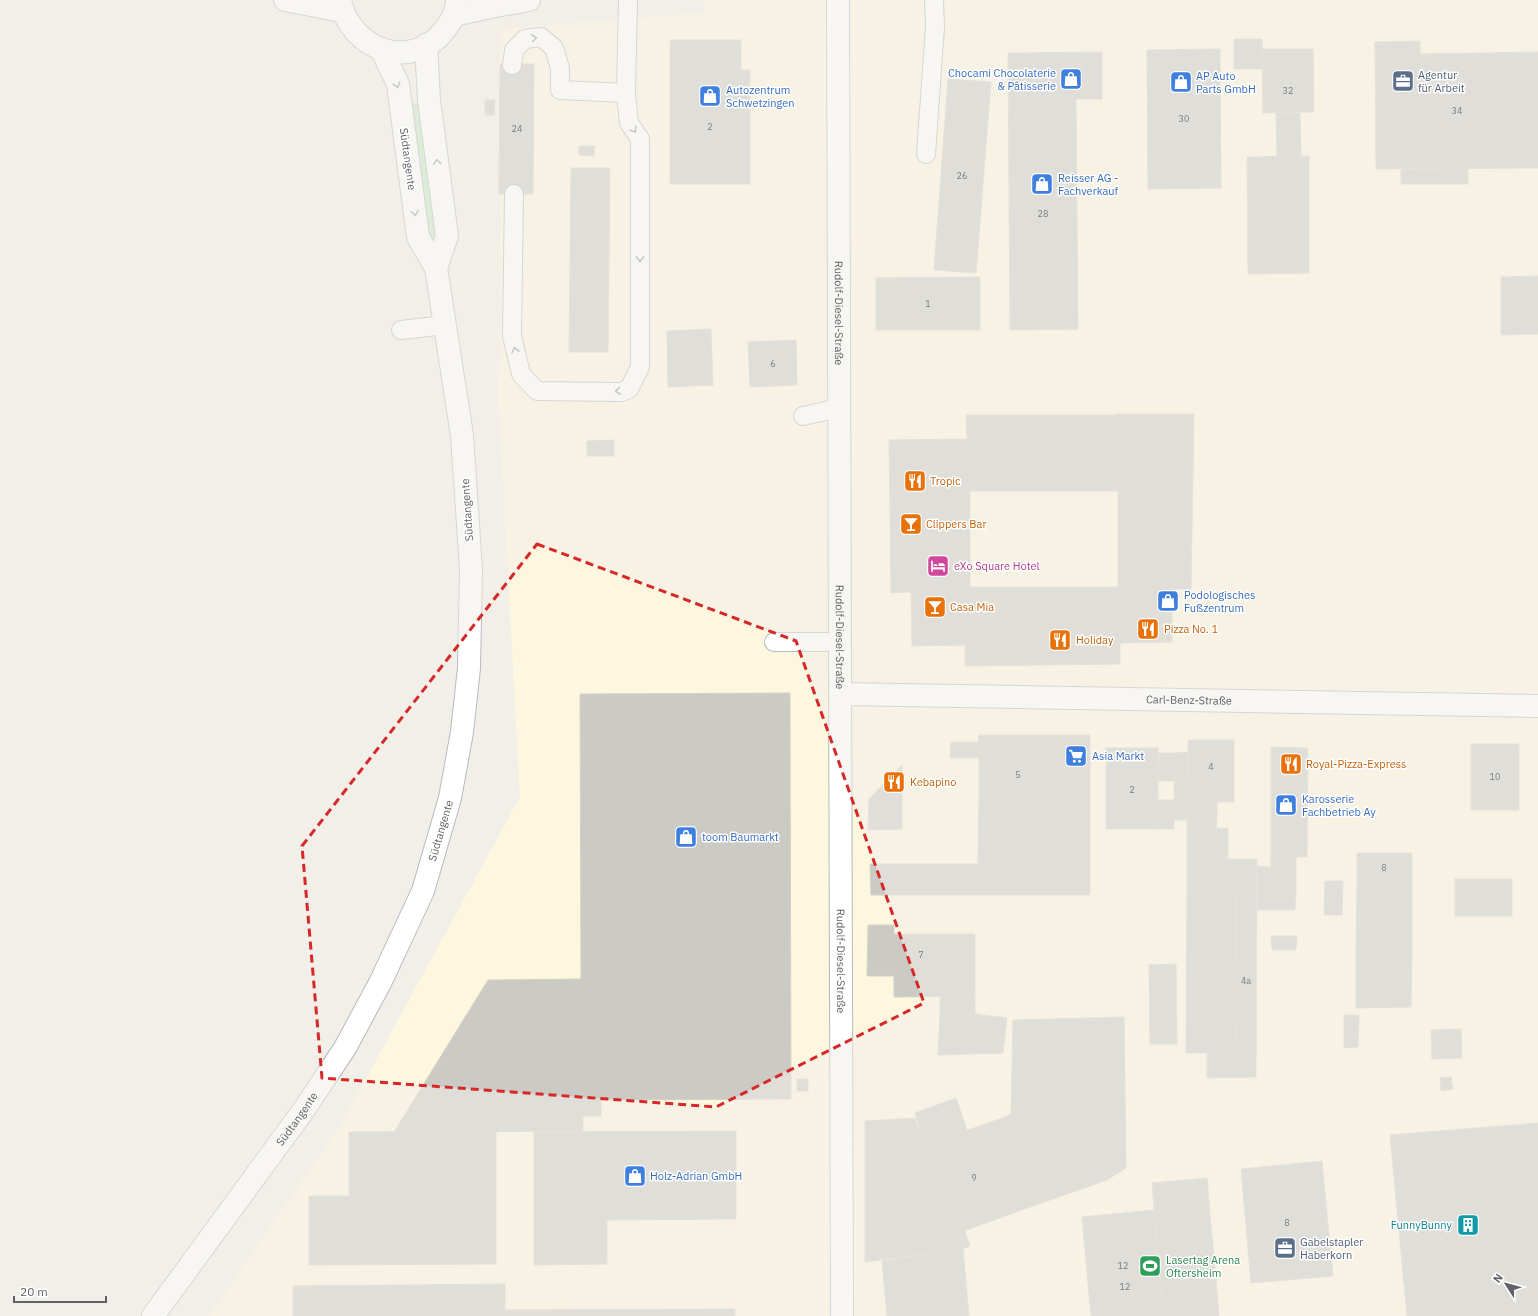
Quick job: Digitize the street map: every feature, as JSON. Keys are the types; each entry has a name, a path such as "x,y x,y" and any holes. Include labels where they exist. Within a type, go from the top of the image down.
{"street":[{"path":"285,0 341,6 351,27 359,36 370,44 396,53 407,52 435,40 443,33 456,8 490,7 529,0"},
{"name":"Rudolf-Diesel-Straße","path":"838,0 842,1316"},
{"name":"Südtangente","path":"426,45 429,100 447,236 436,268"},
{"name":"Südtangente","path":"153,1316 303,1111 345,1048 380,983 423,891 450,798 462,732 469,668 471,569 462,435 436,268 418,237 398,84 381,49"},
{"name":"Carl-Benz-Straße","path":"840,694 1538,706"}],"lane":[{"path":"514,194 512,336 521,374 537,391 621,392 629,389 640,367 640,139 629,123 626,93 628,0"},
{"path":"926,154 935,27 934,0"},
{"path":"512,64 514,50 525,39 541,37 554,48 560,68 560,90 626,93"},
{"path":"402,330 445,325"},
{"path":"803,416 839,408"},
{"path":"774,642 840,642"}],"highlighted area":[{"path":"537,544 796,641 924,1003 716,1107 322,1078 302,846"}],"shaded area":[{"path":"703,0 1538,0 1538,1316 209,1316 340,1126 520,797 498,393 501,324 500,29 703,13"}],"green space":[{"path":"418,103 436,242 427,242 410,104"}],"building":[{"path":"1234,39 1262,39 1263,69 1234,69"},
{"path":"670,40 741,40 741,70 750,70 750,184 670,184"},
{"path":"1420,41 1420,54 1538,52 1538,168 1376,169 1375,42"},
{"path":"1220,49 1221,188 1148,189 1147,50"},
{"path":"1262,49 1313,49 1314,112 1263,113"},
{"path":"1102,52 1102,99 1076,99 1078,329 1010,330 1008,53"},
{"path":"500,64 534,64 533,194 499,194"},
{"path":"948,79 991,82 976,273 934,270"},
{"path":"485,100 495,100 494,115 485,115"},
{"path":"1276,113 1300,113 1301,156 1277,156"},
{"path":"579,146 595,146 594,156 579,155"},
{"path":"1309,156 1309,273 1248,274 1247,157"},
{"path":"571,168 610,168 608,352 569,352"},
{"path":"1468,168 1468,184 1401,184 1401,170"},
{"path":"1538,276 1538,334 1501,335 1501,277"},
{"path":"980,277 980,330 876,330 876,278"},
{"path":"711,329 713,385 668,387 667,331"},
{"path":"796,340 797,385 750,387 748,342"},
{"path":"1194,414 1191,589 1172,589 1172,642 1120,643 1120,664 965,666 965,645 912,646 911,592 891,593 889,440 967,439 966,415","holes":["970,491 1118,491 1118,587 970,587"]},
{"path":"614,440 614,456 587,456 587,441"},
{"name":"toom Baumarkt","path":"790,693 791,1099 601,1100 601,1116 583,1116 583,1131 394,1132 488,980 581,979 580,694"},
{"path":"979,735 1058,735 1058,793 979,793 979,758 950,758 951,742 978,742"},
{"path":"1058,735 1090,735 1090,895 871,895 870,864 978,864 979,793 1058,793"},
{"path":"1188,740 1234,740 1234,802 1217,802 1217,820 1174,820 1174,781 1188,781"},
{"path":"1471,744 1519,744 1519,810 1471,810"},
{"path":"1271,747 1308,748 1307,857 1271,857"},
{"path":"1106,748 1158,748 1158,829 1106,829"},
{"path":"1188,752 1188,781 1174,781 1175,753"},
{"path":"1159,753 1175,753 1174,781 1158,781"},
{"name":"Kebapino","path":"902,765 902,829 868,830 869,799"},
{"path":"1158,800 1174,800 1174,829 1158,829"},
{"path":"1187,820 1217,820 1216,828 1222,828 1222,893 1187,893"},
{"path":"1222,828 1228,828 1228,859 1257,859 1256,1077 1207,1078 1207,1053 1235,1053 1236,893 1222,893"},
{"path":"1357,853 1412,853 1412,883 1357,884"},
{"path":"1271,857 1296,857 1296,890 1270,890"},
{"path":"1257,866 1270,867 1270,910 1257,910"},
{"path":"1455,879 1512,879 1512,916 1455,916"},
{"path":"1325,881 1343,881 1342,915 1324,915"},
{"path":"1412,883 1412,950 1356,949 1357,884"},
{"path":"1270,890 1296,890 1295,910 1270,910"},
{"path":"1187,893 1236,893 1235,1053 1186,1053"},
{"path":"868,925 894,925 894,934 975,934 975,996 894,997 894,976 867,976"},
{"path":"1271,936 1297,936 1296,950 1272,950"},
{"path":"1356,949 1412,950 1411,1007 1356,1008"},
{"path":"1176,964 1177,1044 1150,1044 1149,965"},
{"path":"975,996 975,1014 940,1014 940,997"},
{"path":"940,1014 975,1014 1007,1018 1003,1053 938,1055"},
{"path":"1344,1015 1359,1015 1358,1047 1344,1048"},
{"path":"1124,1017 1126,1168 1107,1180 1075,1092 1011,1115 1013,1020"},
{"path":"1461,1029 1462,1058 1432,1059 1431,1030"},
{"path":"1451,1077 1453,1089 1441,1091 1440,1078"},
{"path":"797,1079 808,1079 808,1091 797,1091"},
{"path":"1075,1092 1107,1180 1016,1212 985,1124"},
{"path":"956,1098 967,1130 933,1143 925,1148 915,1113"},
{"path":"915,1118 925,1148 933,1143 970,1246 963,1249 865,1262 865,1121"},
{"name":"FunnyBunny","path":"1538,1123 1538,1316 1407,1316 1390,1135"},
{"path":"985,1124 1016,1212 964,1231 933,1143"},
{"path":"496,1131 496,1264 309,1265 309,1196 349,1196 349,1132"},
{"name":"Holz-Adrian GmbH","path":"736,1131 736,1219 607,1220 607,1264 534,1265 534,1132"},
{"path":"1322,1161 1333,1276 1251,1283 1241,1169"},
{"path":"1207,1178 1219,1316 1163,1316 1152,1183"},
{"path":"1154,1210 1163,1316 1091,1316 1082,1217"},
{"path":"963,1249 969,1316 887,1316 882,1261"},
{"path":"505,1284 505,1316 293,1316 293,1286"},
{"path":"735,1309 735,1316 505,1316 505,1310"}],"place":[{"name":"Chocami Chocolaterie & Pâtisserie","path":"1071,79"},
{"name":"Agentur für Arbeit","path":"1403,81"},
{"name":"AP Auto Parts GmbH","path":"1181,82"},
{"name":"Autozentrum Schwetzingen","path":"710,96"},
{"name":"Reisser AG - Fachverkauf","path":"1042,184"},
{"name":"Tropic","path":"915,481"},
{"name":"Clippers Bar","path":"911,524"},
{"name":"eXo Square Hotel","path":"938,566"},
{"name":"Podologisches Fußzentrum","path":"1168,601"},
{"name":"Casa Mia","path":"935,607"},
{"name":"Pizza No. 1","path":"1148,629"},
{"name":"Holiday","path":"1060,640"},
{"name":"Asia Markt","path":"1076,756"},
{"name":"Royal-Pizza-Express","path":"1291,764"},
{"name":"Kebapino","path":"894,782"},
{"name":"Karosserie Fachbetrieb Ay","path":"1286,805"},
{"name":"toom Baumarkt","path":"686,837"},
{"name":"Holz-Adrian GmbH","path":"635,1176"},
{"name":"FunnyBunny","path":"1468,1225"},
{"name":"Gabelstapler Haberkorn","path":"1285,1248"},
{"name":"Lasertag Arena Oftersheim","path":"1150,1266"}]}
